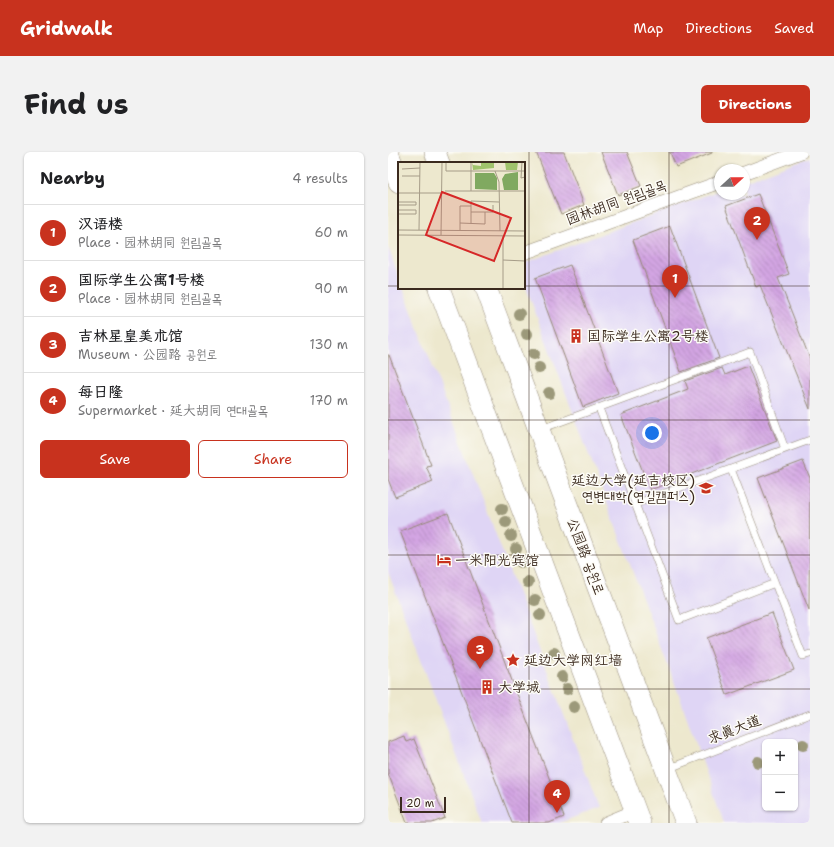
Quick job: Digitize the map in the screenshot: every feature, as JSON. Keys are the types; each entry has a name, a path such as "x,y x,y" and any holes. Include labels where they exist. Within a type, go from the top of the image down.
{"main road":[{"path":"435,152 439,162"},
{"path":"388,153 398,179"},
{"path":"439,289 637,817"},
{"name":"公园路 공원로","path":"486,289 686,823"}],"street":[{"path":"750,171 801,152"},
{"name":"园林胡同 원림골목","path":"525,253 714,184"},
{"path":"606,823 637,817"}],"lane":[{"path":"539,430 750,352 786,448"},
{"path":"599,408 679,620 775,584"},
{"path":"635,504 810,440"},
{"path":"731,469 803,656 810,654"},
{"name":"求真大道","path":"667,769 810,714"}],"shaded area":[{"name":"延边大学(延吉校区) 연변대학(연길캠퍼스)","path":"810,157 810,823 724,823 679,695 525,285 525,263 714,192 714,200 750,200 750,179"},
{"path":"388,247 398,274 398,289 403,289 599,808 559,823 482,823 388,572"}],"building":[{"path":"536,152 564,152 584,205 561,214"},
{"path":"601,152 627,152 641,186 618,195"},
{"path":"670,152 712,152 712,153 676,167"},
{"path":"758,194 789,274 778,278 810,359 810,409 760,285 756,287 726,206 742,200 750,200 750,197"},
{"path":"670,226 719,358 681,372 633,240"},
{"name":"国际学生公寓2号楼","path":"570,265 618,393 583,407 535,278"},
{"path":"388,355 431,465 426,466 433,482 395,497 388,479"},
{"path":"748,366 777,441 650,490 621,415 688,389 685,381 722,368 725,375"},
{"path":"803,461 810,478 809,610 758,478"},
{"name":"大学城","path":"448,513 564,817 549,823 512,823 400,531"},
{"path":"772,613 794,670 727,695 706,638"},
{"path":"404,736 406,742 414,739 445,818 432,823 407,823 388,773 388,742"}],"place":[{"name":"国际学生公寓1号楼","path":"757,240"},
{"name":"汉语楼","path":"675,298"},
{"name":"国际学生公寓2号楼","path":"576,336"},
{"name":"延边大学(延吉校区) 연변대학(연길캠퍼스)","path":"706,488"},
{"name":"一米阳光宾馆","path":"444,560"},
{"name":"延边大学网红墙","path":"513,660"},
{"name":"吉林星皇美术馆","path":"480,669"},
{"name":"大学城","path":"487,687"},
{"name":"每日隆","path":"557,813"}]}
